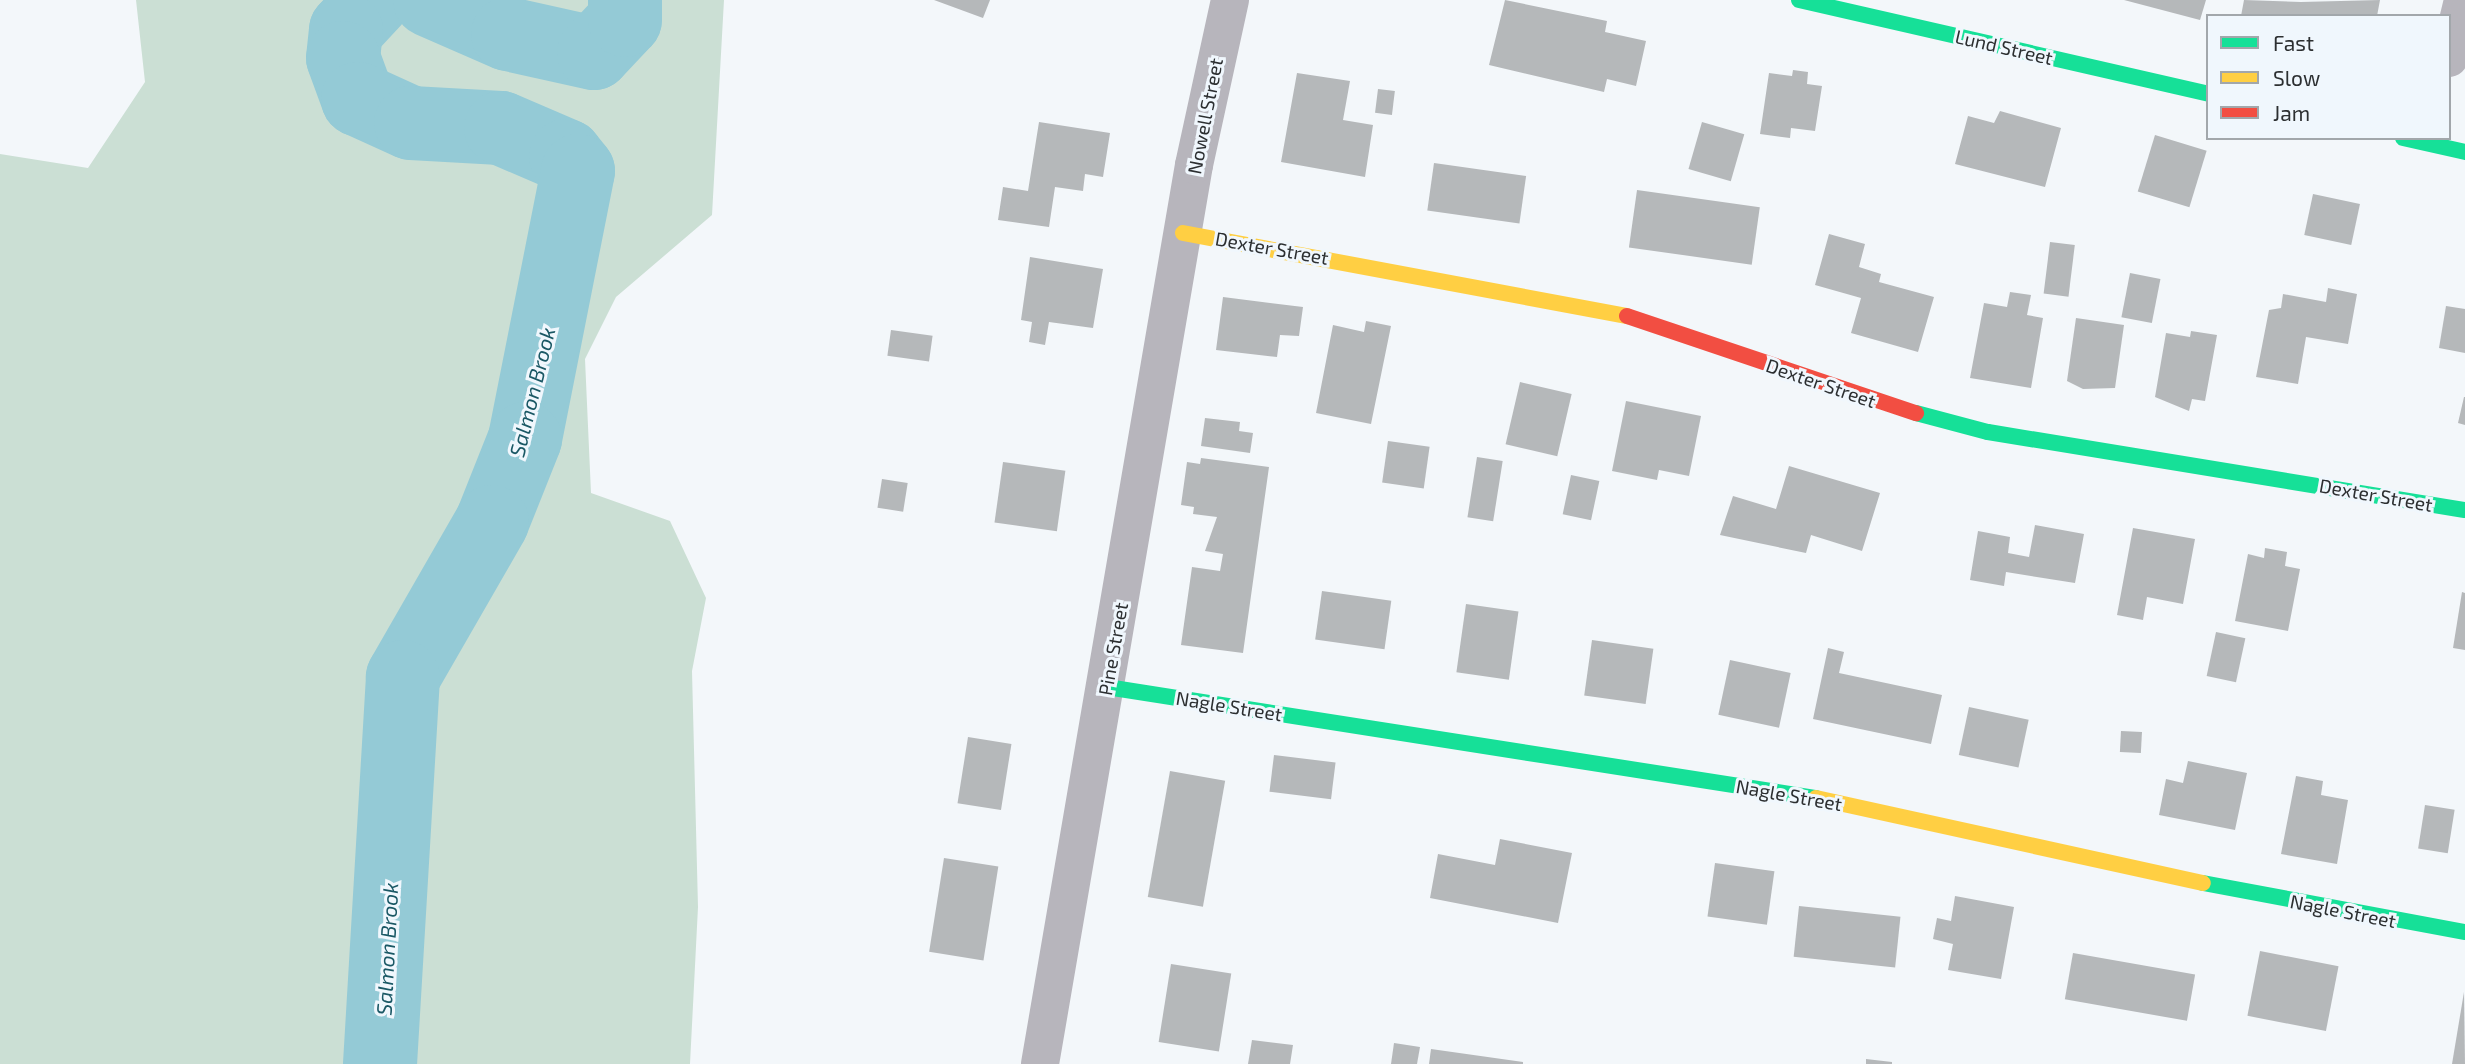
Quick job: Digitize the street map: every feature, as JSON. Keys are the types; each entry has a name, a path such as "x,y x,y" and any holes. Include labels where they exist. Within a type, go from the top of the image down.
{"street":[{"name":"Nowell Street","path":"1183,233 1230,0"},
{"name":"Lund Street","path":"1800,0 2206,93"},
{"path":"2451,50 2463,0"},
{"path":"2421,140 2465,152"},
{"name":"Dexter Street","path":"1183,233 1603,309 1876,402 1988,432 2465,510"},
{"name":"Pine Street","path":"1040,1064 1183,233"},
{"name":"Nagle Street","path":"1107,687 1819,799 2242,891 2465,933"}],"green space":[{"path":"136,0 724,0 712,215 616,297 585,359 591,493 670,521 706,598 692,671 698,907 690,1064 0,1064 0,154 88,168 145,82"}],"building":[{"path":"934,0 990,0 983,18"},
{"path":"1505,0 1607,21 1605,32 1646,41 1636,86 1607,79 1604,92 1489,65"},
{"path":"2124,0 2206,0 2200,20"},
{"path":"2244,0 2380,0 2377,14 2241,14"},
{"path":"1793,70 1808,72 1807,84 1822,86 1815,131 1791,128 1790,138 1760,134 1769,73 1792,76"},
{"path":"1297,73 1350,81 1343,120 1373,125 1365,177 1281,162"},
{"path":"1378,89 1395,91 1392,115 1375,113"},
{"path":"2000,111 2061,128 2045,187 1955,164 1968,116 1994,123"},
{"path":"1039,122 1110,133 1103,177 1085,174 1083,191 1055,187 1049,227 998,220 1003,187 1028,191"},
{"path":"1702,122 1744,134 1731,181 1688,169"},
{"path":"2155,135 2207,151 2189,207 2138,191"},
{"path":"1434,163 1526,176 1519,223 1427,211"},
{"path":"1637,190 1760,207 1752,265 1629,247"},
{"path":"2313,194 2360,204 2351,245 2304,235"},
{"path":"1829,234 1865,244 1859,267 1881,274 1879,282 1934,297 1918,352 1851,333 1861,298 1815,285"},
{"path":"2050,242 2075,245 2068,297 2044,294"},
{"path":"1030,257 1103,269 1093,328 1049,322 1045,345 1029,342 1032,322 1021,320"},
{"path":"2130,273 2160,279 2152,323 2121,317"},
{"path":"2328,288 2357,294 2348,344 2306,337 2298,384 2256,377 2269,310 2281,308 2283,294 2326,302"},
{"path":"2010,292 2031,295 2027,315 2043,318 2031,388 1970,378 1984,303 2007,307"},
{"path":"1223,297 1303,307 1299,336 1280,335 1277,357 1216,350"},
{"path":"2446,306 2465,309 2465,353 2439,348"},
{"path":"2076,318 2124,325 2115,388 2083,389 2067,381"},
{"path":"1366,321 1391,326 1371,424 1316,413 1333,325 1364,332"},
{"path":"891,330 933,336 929,362 887,356"},
{"path":"2191,331 2217,335 2205,401 2192,399 2189,411 2155,397 2166,333 2190,337"},
{"path":"1520,382 1572,394 1557,456 1506,444"},
{"path":"2465,397 2465,425 2458,423"},
{"path":"1626,401 1701,416 1689,476 1659,470 1657,480 1612,471"},
{"path":"1205,418 1240,422 1239,431 1253,433 1250,453 1201,446"},
{"path":"1388,441 1430,447 1424,488 1382,483"},
{"path":"1477,457 1503,461 1493,521 1467,517"},
{"path":"1201,458 1269,467 1243,653 1181,645 1192,567 1220,571 1223,554 1205,551 1217,517 1193,514 1194,507 1181,505 1187,462 1200,464"},
{"path":"1003,462 1065,471 1057,531 995,522"},
{"path":"1789,466 1880,493 1862,551 1811,535 1806,553 1720,535 1733,496 1776,509"},
{"path":"1571,475 1599,481 1591,520 1563,514"},
{"path":"882,479 908,483 903,512 877,508"},
{"path":"2035,525 2084,534 2075,583 2006,572 2004,586 1970,580 1978,531 2010,537 2008,553 2029,557"},
{"path":"2133,528 2195,539 2183,604 2147,597 2143,620 2117,615"},
{"path":"2265,548 2287,552 2285,566 2300,569 2288,631 2235,621 2248,554 2264,558"},
{"path":"1322,591 1391,601 1384,649 1315,640"},
{"path":"2462,592 2465,593 2465,650 2453,648"},
{"path":"1466,604 1518,611 1509,680 1456,672"},
{"path":"2216,632 2245,638 2236,682 2207,676"},
{"path":"1592,640 1653,649 1646,704 1584,695"},
{"path":"1828,648 1844,652 1839,673 1942,695 1931,744 1813,719"},
{"path":"1730,660 1791,673 1779,728 1718,715"},
{"path":"1969,707 2029,720 2018,768 1959,755"},
{"path":"2121,731 2142,732 2141,753 2120,752"},
{"path":"968,737 1011,744 1001,810 958,803"},
{"path":"1274,755 1336,763 1331,799 1269,792"},
{"path":"2188,761 2247,773 2235,830 2159,815 2166,779 2183,783"},
{"path":"1170,771 1225,781 1203,907 1148,897"},
{"path":"2296,776 2323,781 2321,795 2348,800 2337,864 2281,854"},
{"path":"2425,805 2455,810 2448,853 2418,848"},
{"path":"1500,839 1572,853 1558,923 1430,898 1438,854 1495,865"},
{"path":"944,858 998,867 983,960 929,952"},
{"path":"1715,863 1774,871 1767,925 1707,916"},
{"path":"1955,896 2014,907 2001,979 1948,970 1953,944 1933,939 1937,918 1951,921"},
{"path":"1799,906 1900,917 1895,967 1794,957"},
{"path":"2260,951 2339,966 2326,1031 2247,1016"},
{"path":"2073,953 2195,975 2187,1021 2065,999"},
{"path":"1171,964 1231,974 1219,1052 1159,1042"},
{"path":"2464,992 2465,1064 2452,1064"},
{"path":"1252,1040 1293,1045 1290,1064 1248,1064"},
{"path":"1394,1043 1420,1047 1417,1064 1391,1064"},
{"path":"1431,1049 1523,1062 1523,1064 1429,1064"},
{"path":"1866,1059 1892,1062 1892,1064 1866,1064"}],"waterway":[{"name":"Salmon Brook","path":"374,0 346,30 343,58 358,99 411,123 501,128 566,156 578,171 525,439 492,522 403,677 380,1064"},
{"name":"Salmon Brook","path":"430,0 508,34 594,53 625,20 625,0"}],"traffic: fast":[{"path":"1799,0 2206,94"},
{"path":"2412,140 2465,152"},
{"path":"1916,413 1988,432 2465,510"},
{"path":"1107,687 1816,798"},
{"path":"2203,883 2465,932"}],"traffic: slow":[{"path":"1183,233 1627,316"},
{"path":"1816,798 2203,883"}],"traffic: jam":[{"path":"1627,316 1916,413"}]}
